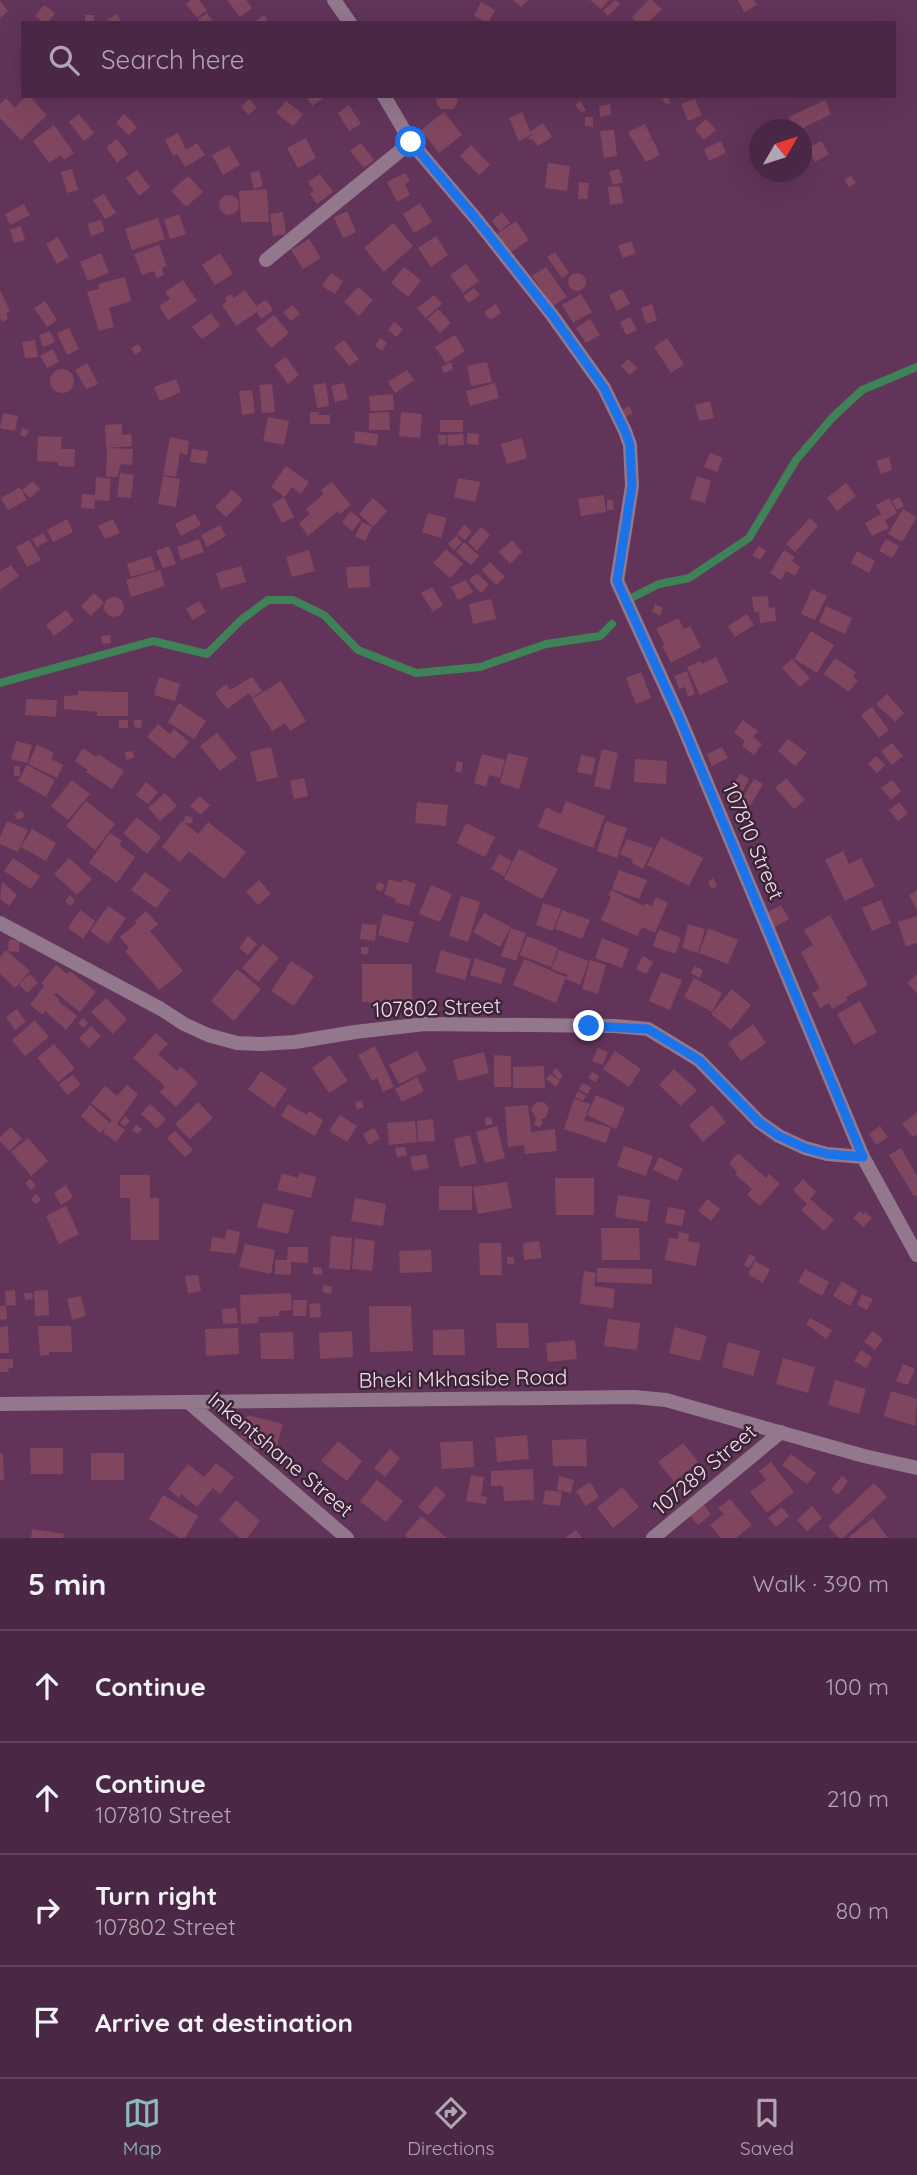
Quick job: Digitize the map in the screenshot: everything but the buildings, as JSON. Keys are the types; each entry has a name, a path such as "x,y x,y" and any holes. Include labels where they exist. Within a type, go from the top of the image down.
{"street":[{"path":"334,0 349,21"},
{"name":"107810 Street","path":"384,98 411,142 552,315 604,388 625,431 630,445 632,486 617,581 680,719 863,1157 917,1255"},
{"path":"266,260 411,142"},
{"name":"107802 Street","path":"0,923 184,1024 208,1035 237,1043 295,1042 425,1024 615,1026 648,1029 699,1060 759,1122 779,1136 805,1148 827,1154 863,1157"},
{"name":"Bheki Mkhasibe Road","path":"0,1404 634,1397 666,1400 864,1456 917,1468"},
{"name":"Inkentshane Street","path":"188,1402 347,1538"},
{"name":"107289 Street","path":"653,1538 781,1432"}],"waterway":[{"path":"633,597 659,584 689,578 749,538 796,460 832,418 862,390 917,367"},
{"path":"0,683 153,641 207,654 241,620 268,600 293,600 324,615 358,650 416,673 480,667 546,644 600,636 612,624"}],"route":[{"path":"411,142 552,315 604,388 625,431 630,445 632,486 617,581 680,719 863,1157 827,1154 805,1148 779,1136 759,1122 699,1060 648,1029 589,1026"}]}
